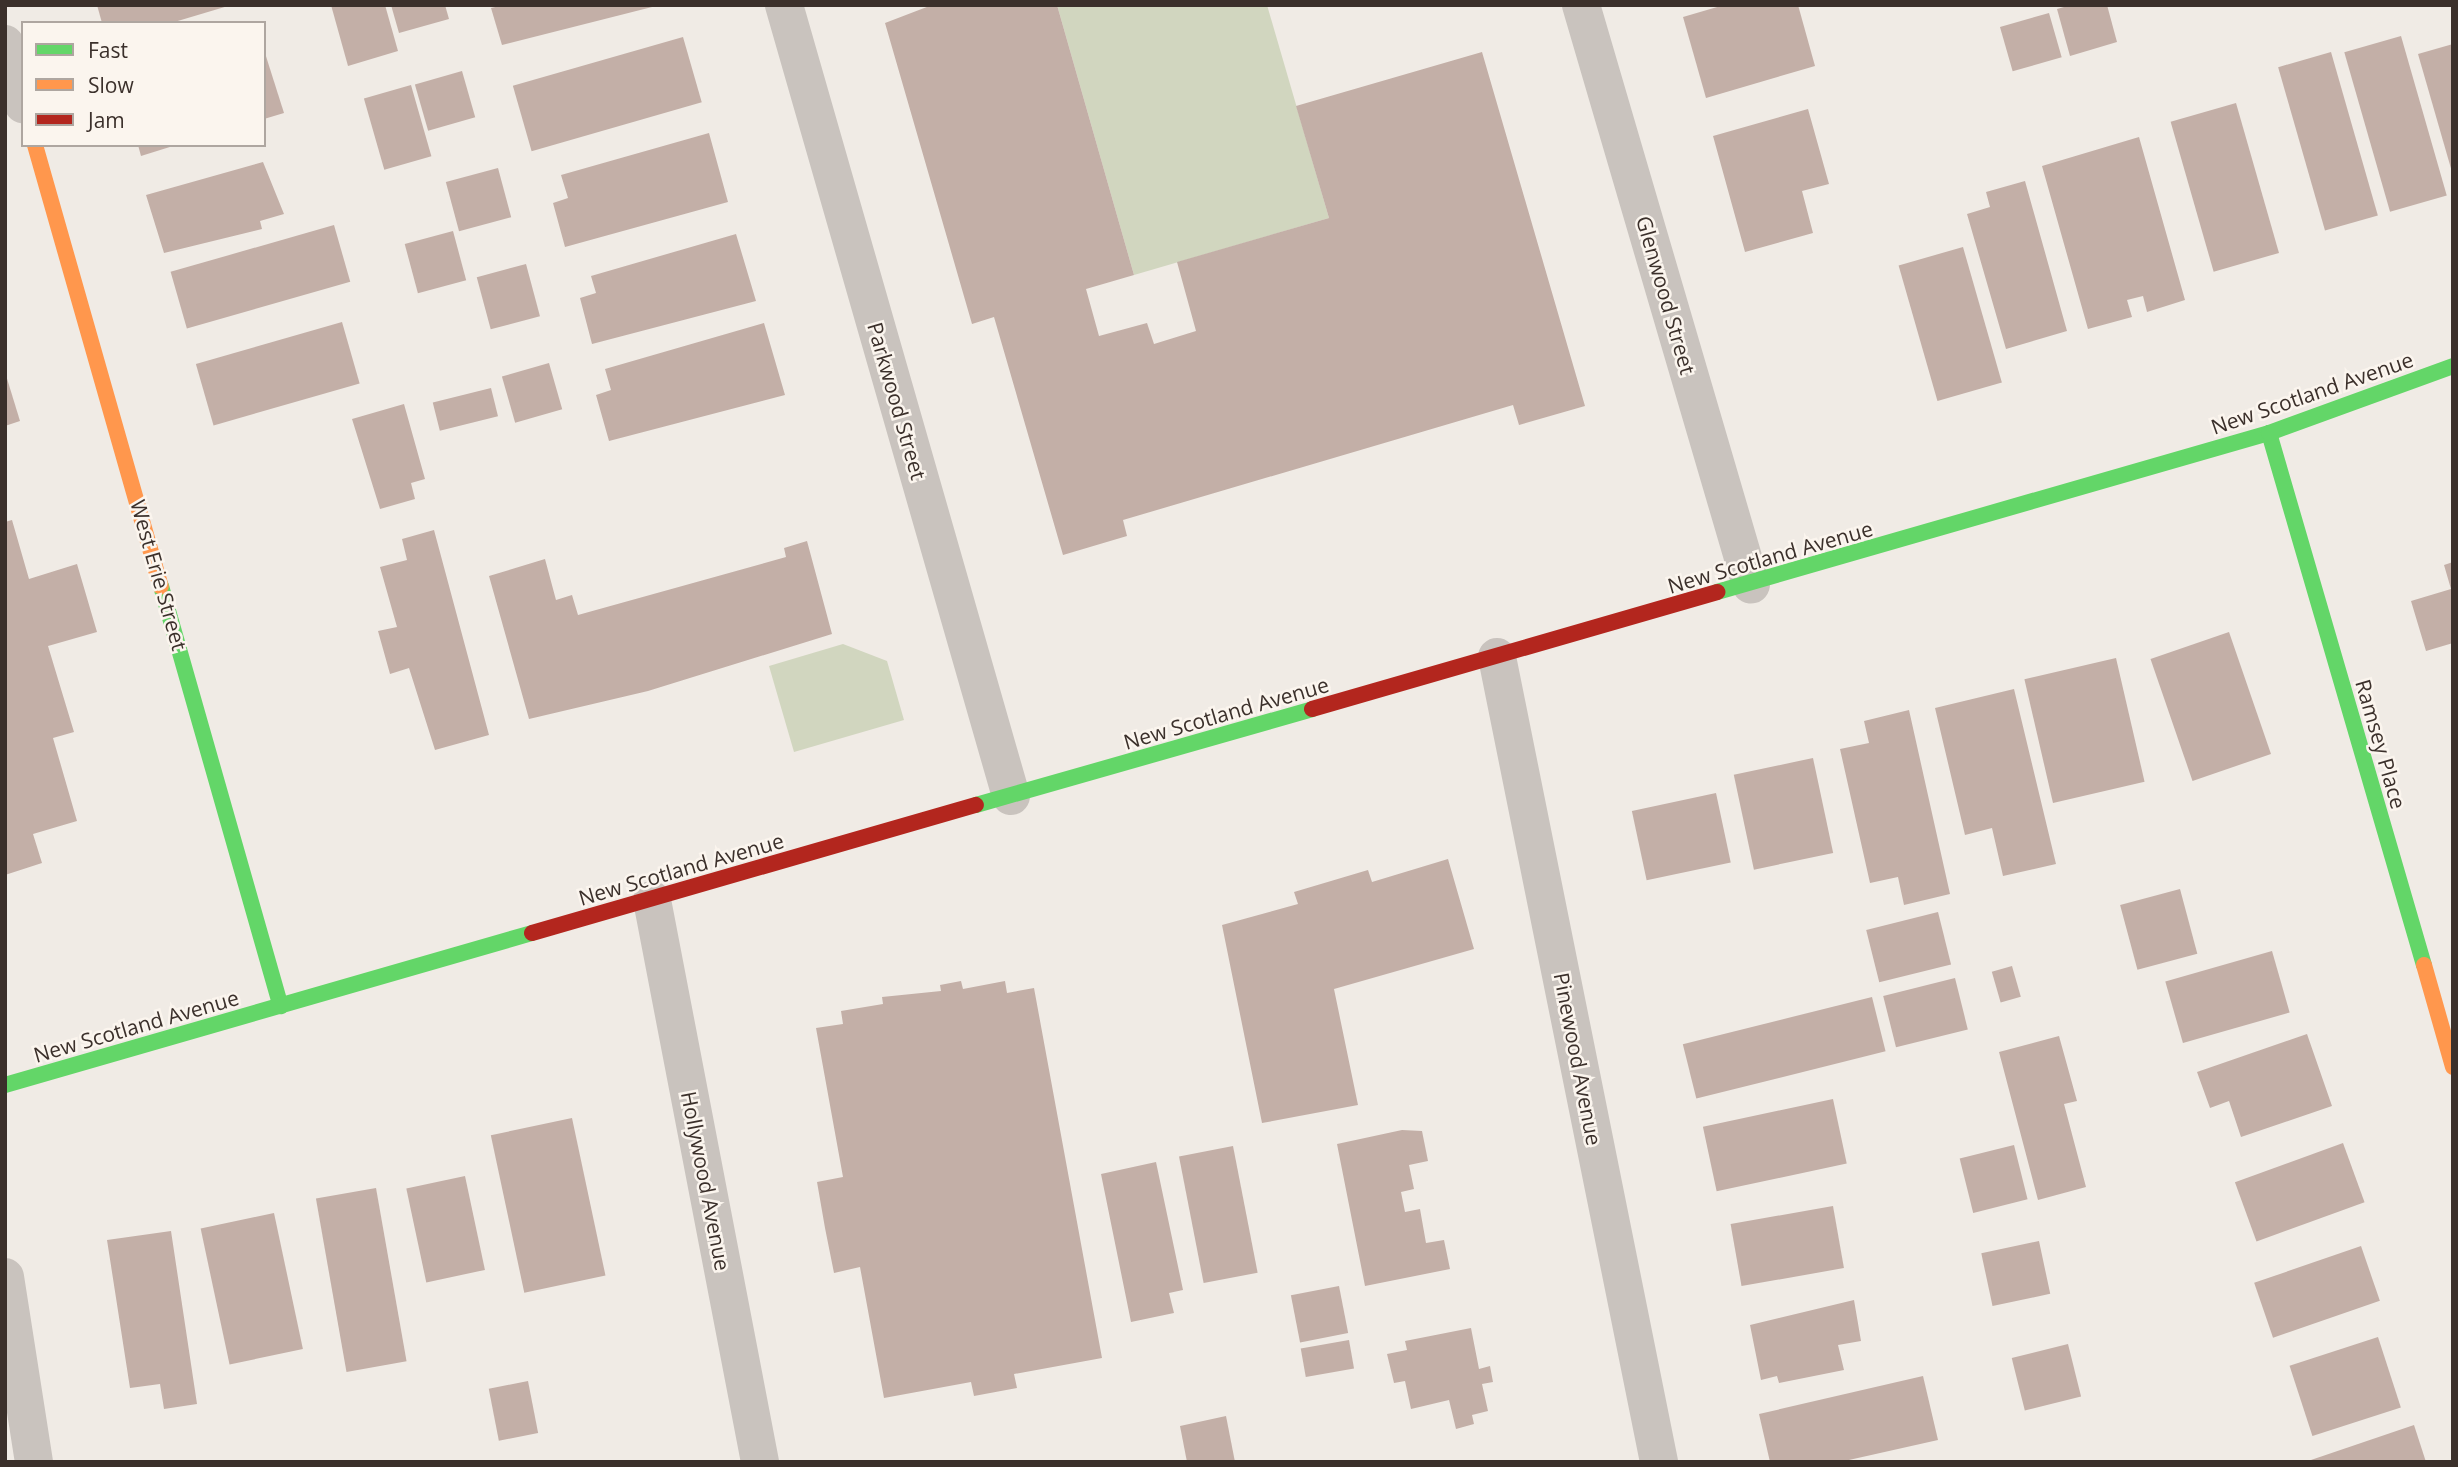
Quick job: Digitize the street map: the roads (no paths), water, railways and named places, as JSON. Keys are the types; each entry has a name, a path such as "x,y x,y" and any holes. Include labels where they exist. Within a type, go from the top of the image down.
{"street":[{"name":"Parkwood Street","path":"784,5 1011,796"},
{"name":"Glenwood Street","path":"1581,5 1751,585"},
{"path":"5,44 21,97"},
{"name":"West Erie Street","path":"36,147 281,1006"},
{"name":"New Scotland Avenue","path":"5,1085 1751,585 2269,433 2453,366"},
{"name":"Ramsey Place","path":"2269,433 2453,1067"},
{"name":"Pinewood Avenue","path":"1497,657 1659,1462"},
{"name":"Hollywood Avenue","path":"652,900 760,1462"},
{"path":"5,1277 34,1462"}]}
